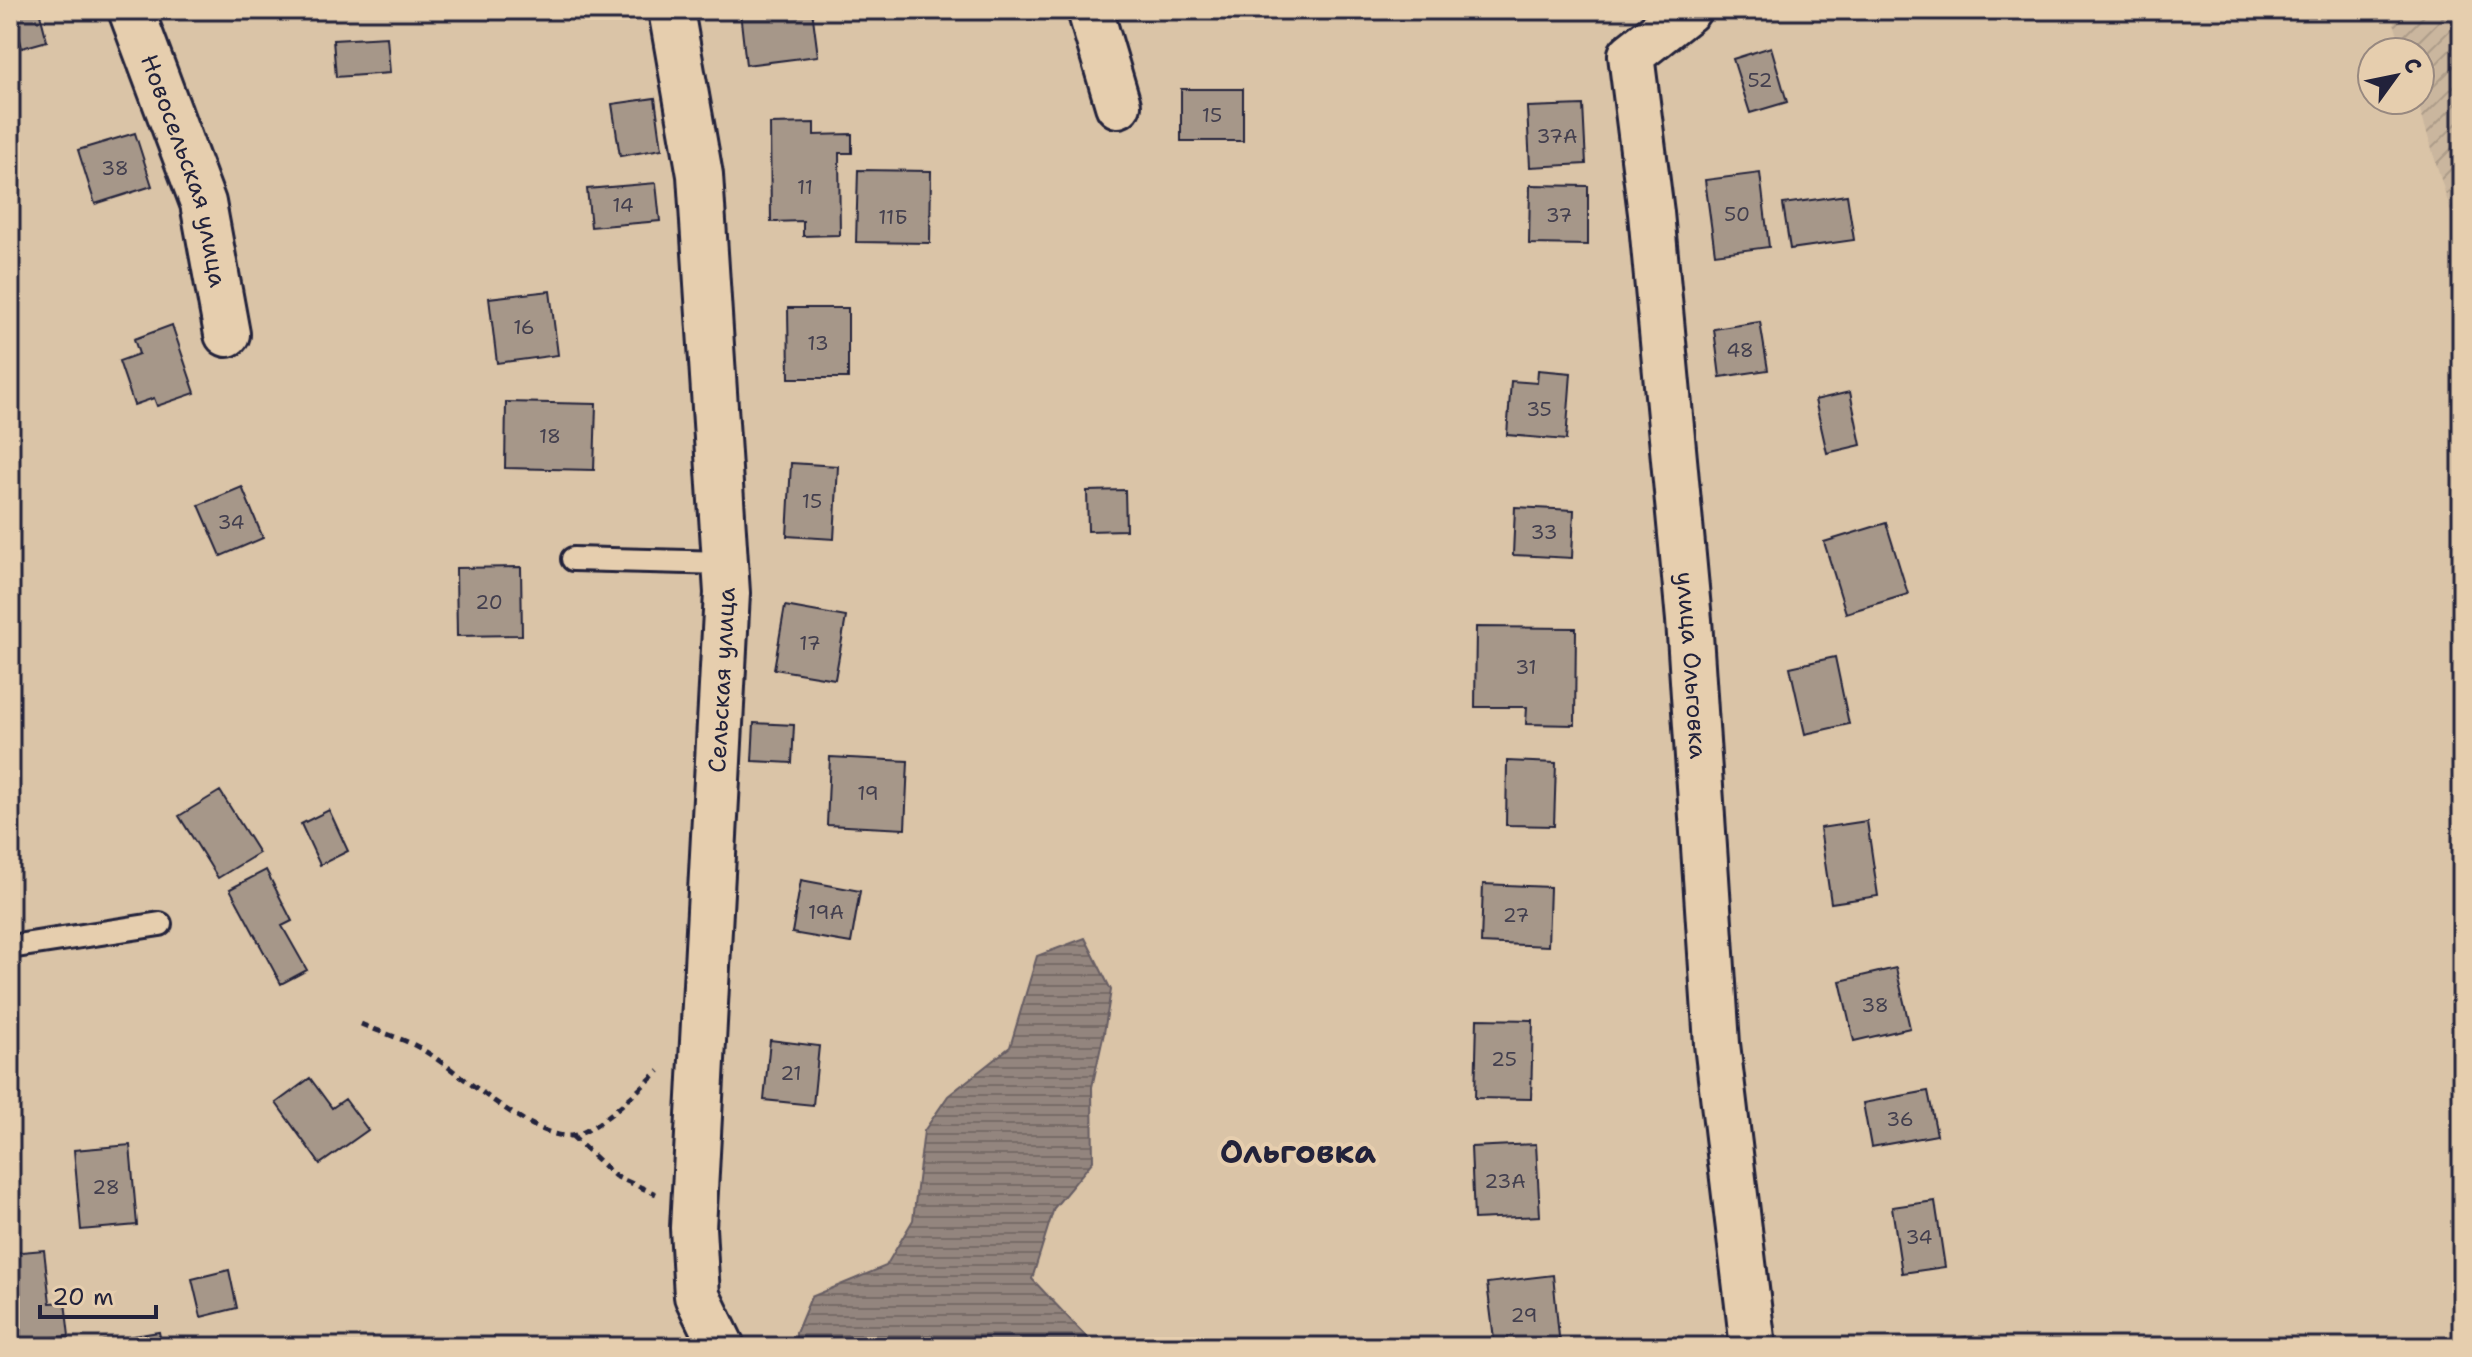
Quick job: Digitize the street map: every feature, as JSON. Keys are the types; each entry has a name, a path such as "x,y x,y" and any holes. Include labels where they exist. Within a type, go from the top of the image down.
{"street":[{"name":"Новосельская улица","path":"131,10 203,203 227,334"},
{"name":"Сельская улица","path":"671,10 700,175 727,593 693,1228 697,1296 722,1347"},
{"path":"1090,10 1118,105"},
{"name":"улица Ольговка","path":"1688,10 1631,55 1651,213 1689,620 1717,1044 1753,1347"}],"lane":[{"path":"573,559 725,563"},
{"path":"10,947 160,924"}],"path":[{"path":"361,1024 419,1047 497,1103 546,1132 572,1136 615,1176 667,1199"},
{"path":"572,1136 607,1118 666,1065"}],"shaded area":[{"path":"2390,10 2462,10 2462,312 2452,216 2422,116 2436,116 2436,36 2398,36"},
{"path":"1085,938 1111,990 1092,1087 1093,1161 1054,1208 1032,1279 1096,1347 796,1347 796,1333 811,1297 886,1266 913,1220 924,1131 948,1096 1010,1047 1037,956"}],"building":[{"path":"13,10 39,10 47,41 22,48"},
{"path":"812,10 818,56 746,65 740,12"},
{"path":"387,37 390,73 336,77 333,40"},
{"path":"1771,47 1787,102 1750,113 1733,59"},
{"path":"1181,89 1243,89 1243,141 1181,141"},
{"path":"655,98 662,149 620,156 612,104"},
{"path":"1583,105 1586,164 1530,167 1527,107"},
{"path":"814,123 814,135 852,134 852,153 839,153 840,235 803,236 803,221 771,222 770,124"},
{"path":"135,133 152,186 95,204 78,150"},
{"path":"858,170 931,171 930,243 856,242"},
{"path":"1760,173 1769,247 1715,254 1705,180"},
{"path":"656,183 660,221 591,227 587,189"},
{"path":"1530,185 1588,186 1588,245 1529,244"},
{"path":"1847,195 1854,240 1790,249 1783,204"},
{"path":"550,291 558,355 497,363 489,298"},
{"path":"788,308 848,308 848,378 789,378"},
{"path":"1760,322 1768,370 1720,377 1714,329"},
{"path":"172,325 195,393 157,406 154,398 134,405 119,361 139,354 134,339"},
{"path":"1538,370 1571,373 1566,440 1507,435 1511,381 1537,383"},
{"path":"1850,392 1861,445 1827,453 1815,400"},
{"path":"506,402 596,404 594,470 505,468"},
{"path":"791,463 838,466 834,539 787,536"},
{"path":"242,487 263,538 221,556 199,505"},
{"path":"1125,490 1126,530 1088,531 1087,491"},
{"path":"1515,507 1574,510 1572,558 1513,555"},
{"path":"1886,523 1908,594 1846,613 1824,542"},
{"path":"521,567 522,635 457,636 456,568"},
{"path":"785,606 846,617 835,679 774,669"},
{"path":"1476,627 1576,628 1575,725 1526,724 1527,707 1475,707"},
{"path":"1835,657 1849,724 1805,734 1790,667"},
{"path":"754,723 794,725 792,763 752,761"},
{"path":"830,757 908,761 905,829 827,825"},
{"path":"1507,761 1556,763 1554,826 1506,825"},
{"path":"220,791 259,853 218,878 179,816"},
{"path":"329,810 348,851 320,865 301,824"},
{"path":"1867,821 1878,896 1831,903 1820,828"},
{"path":"266,870 292,921 282,926 307,970 281,984 230,889"},
{"path":"801,880 860,891 851,943 792,933"},
{"path":"1483,884 1550,887 1548,946 1481,943"},
{"path":"1896,968 1910,1028 1854,1041 1840,981"},
{"path":"1477,1019 1533,1020 1531,1099 1475,1098"},
{"path":"770,1040 819,1046 813,1105 764,1100"},
{"path":"310,1078 332,1108 345,1099 368,1130 320,1164 276,1103"},
{"path":"1928,1091 1937,1135 1871,1147 1863,1103"},
{"path":"1536,1144 1540,1216 1474,1219 1471,1147"},
{"path":"130,1145 137,1225 81,1230 74,1150"},
{"path":"1935,1201 1945,1267 1902,1273 1892,1207"},
{"path":"44,1250 50,1303 65,1302 69,1336 17,1342 10,1253"},
{"path":"229,1270 237,1308 201,1317 192,1279"},
{"path":"1553,1275 1560,1347 1495,1347 1487,1283"},
{"path":"159,1332 162,1347 104,1347 103,1341"},
{"path":"1966,1337 1968,1347 1910,1347 1910,1346"}],"district":[{"name":"Ольговка","path":"1298,1152"}]}
